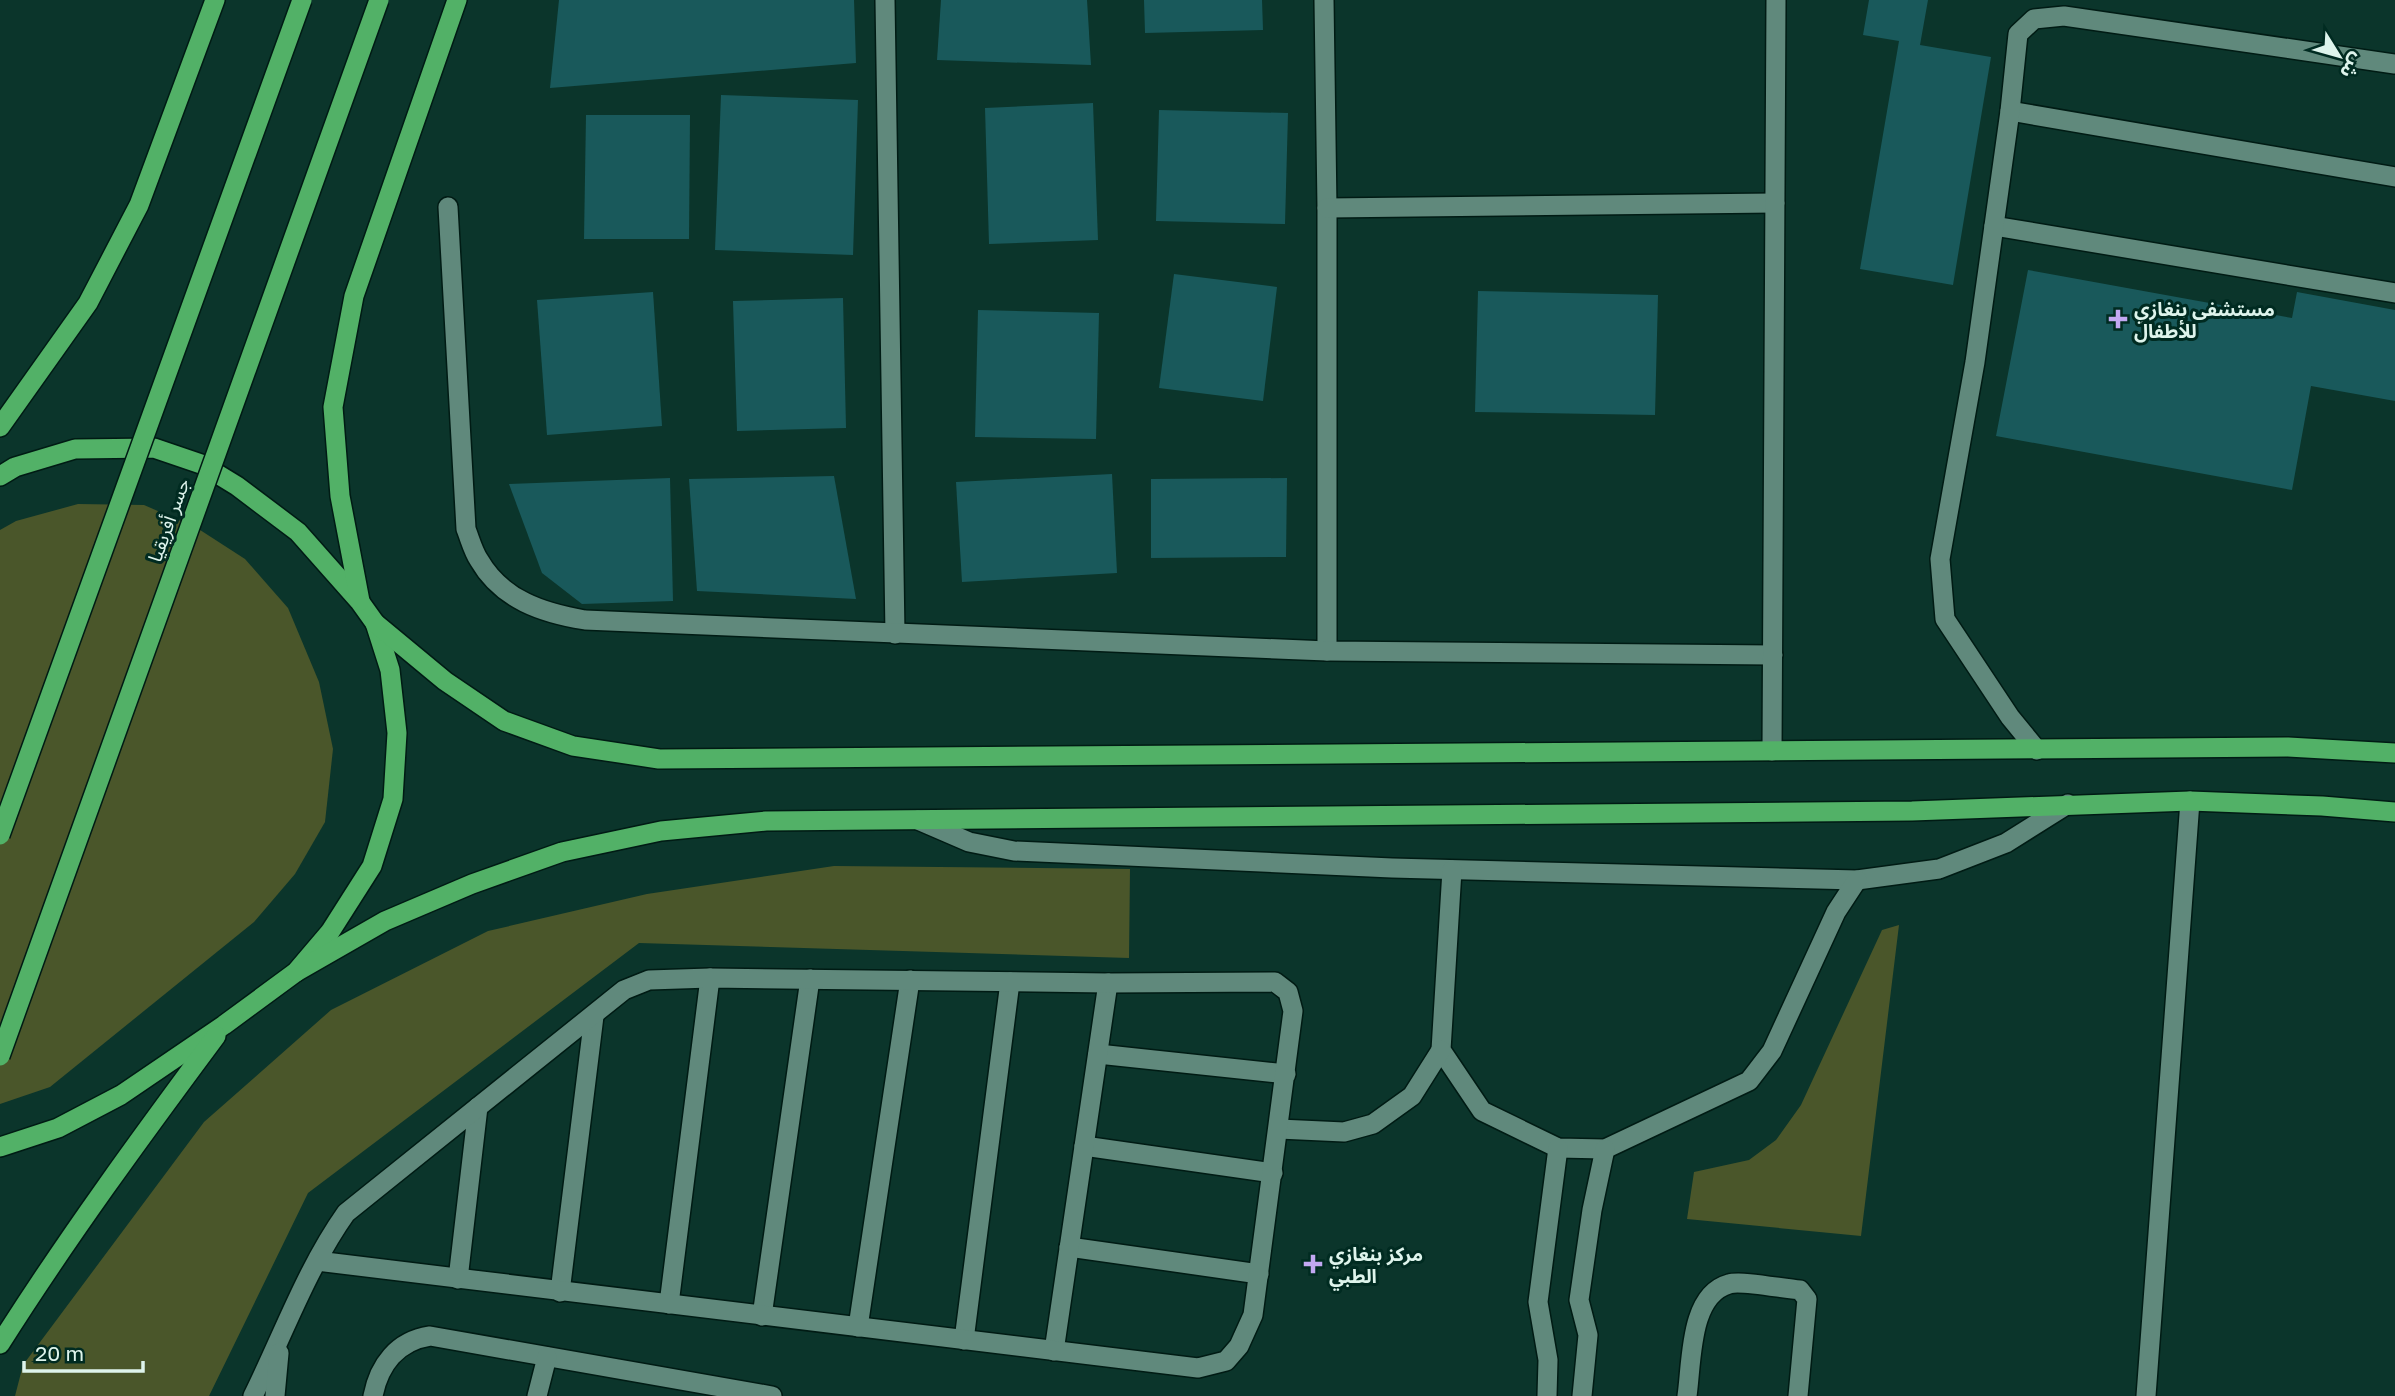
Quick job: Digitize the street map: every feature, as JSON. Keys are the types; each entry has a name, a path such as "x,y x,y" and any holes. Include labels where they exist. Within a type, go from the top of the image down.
{"highway":[{"path":"0,427 88,303 139,205 215,0"},
{"path":"0,835 302,0"},
{"name":"جسر أفريقيا","path":"0,1056 379,0"},
{"path":"360,602 340,496 333,407 354,296 457,0"},
{"path":"0,475 15,467 75,449 154,448 201,464 237,486 298,532 360,602 375,623 445,681 504,721 573,746 659,759 2288,747 2395,753"},
{"path":"296,972 330,932 372,866 393,799 397,733 390,670 375,623"},
{"path":"0,1147 58,1128 121,1095 296,972 384,921 472,884 562,852 661,831 766,821 1912,811 2190,801 2395,812"},
{"path":"0,1345 117,1170 224,1025"}],"street":[{"path":"886,0 895,634"},
{"path":"1324,0 1327,651"},
{"path":"1772,751 1776,0"},
{"path":"2037,750 2010,717 1945,619 1940,559 1975,362 2018,34 2034,19 2064,16 2395,64"},
{"path":"2010,111 2395,177"},
{"path":"1327,208 1775,203"},
{"path":"449,207 466,529 479,561 500,585 523,603 549,614 585,620 1327,651 1773,655"},
{"path":"1994,226 2395,293"},
{"path":"2146,1396 2190,801"},
{"path":"918,820 969,842 1014,852 1452,870 1857,880 1939,869 2006,843 2068,804"},
{"path":"1279,1129 1344,1132 1373,1124 1412,1096 1441,1050 1452,870"},
{"path":"1441,1050 1482,1111 1558,1148 1605,1149 1749,1081 1772,1051 1836,912 1857,880"},
{"path":"669,1304 710,978"},
{"path":"253,1396 317,1261 346,1213 624,990 649,981 710,978 1108,983 1275,982 1288,992 1293,1011 1253,1315 1239,1346 1226,1361 1198,1368 317,1261"},
{"path":"762,1316 810,979"},
{"path":"858,1327 910,980"},
{"path":"964,1340 1010,982"},
{"path":"1054,1351 1108,983"},
{"path":"560,1292 594,1016"},
{"path":"1098,1054 1286,1074"},
{"path":"458,1279 478,1107"},
{"path":"1084,1146 1273,1173"},
{"path":"1547,1396 1548,1360 1538,1302 1558,1148"},
{"path":"1582,1396 1588,1335 1578,1300 1605,1149"},
{"path":"1069,1247 1259,1274"},
{"path":"1688,1396 1697,1319 1712,1292 1731,1283 1800,1290 1807,1299 1798,1396"},
{"path":"373,1396 376,1381 385,1363 399,1349 415,1339 430,1336 772,1396"},
{"path":"275,1396 280,1342"},
{"path":"537,1396 547,1357"}],"green space":[{"path":"78,504 144,505 197,528 245,559 288,608 319,682 333,749 325,822 295,874 254,922 50,1087 0,1104 0,530 16,521"},
{"path":"834,866 1130,869 1129,958 639,943 308,1193 209,1396 15,1396 23,1365 204,1122 331,1010 488,931 647,894"},
{"path":"1899,925 1861,1236 1687,1219 1694,1172 1749,1160 1776,1140 1801,1105 1882,930"}],"building":[{"path":"559,0 854,0 856,63 550,88"},
{"path":"941,0 1087,0 1091,65 937,60"},
{"path":"1144,0 1262,0 1263,30 1145,33"},
{"path":"1869,0 1928,0 1920,45 1991,57 1953,285 1860,269 1899,41 1863,35"},
{"path":"721,95 858,100 853,255 715,250"},
{"path":"1093,103 1098,240 989,244 985,108"},
{"path":"1159,110 1288,113 1285,224 1156,221"},
{"path":"586,115 690,115 689,239 584,239"},
{"path":"2028,270 2292,318 2297,292 2395,310 2395,401 2311,386 2292,490 1996,436"},
{"path":"1174,274 1277,287 1263,401 1159,388"},
{"path":"1478,291 1658,295 1655,415 1475,412"},
{"path":"653,292 662,426 547,435 537,300"},
{"path":"843,298 846,428 737,431 733,301"},
{"path":"978,310 1099,313 1096,439 975,437"},
{"path":"1112,474 1117,573 962,582 956,482"},
{"path":"834,476 856,599 697,591 689,479"},
{"path":"670,478 673,601 582,604 542,573 509,484"},
{"path":"1287,478 1286,557 1151,558 1151,479"}],"place":[{"name":"مستشفى بنغازي للأطفال","path":"2118,319"},
{"name":"مركز بنغازي الطبي","path":"1313,1264"}]}
